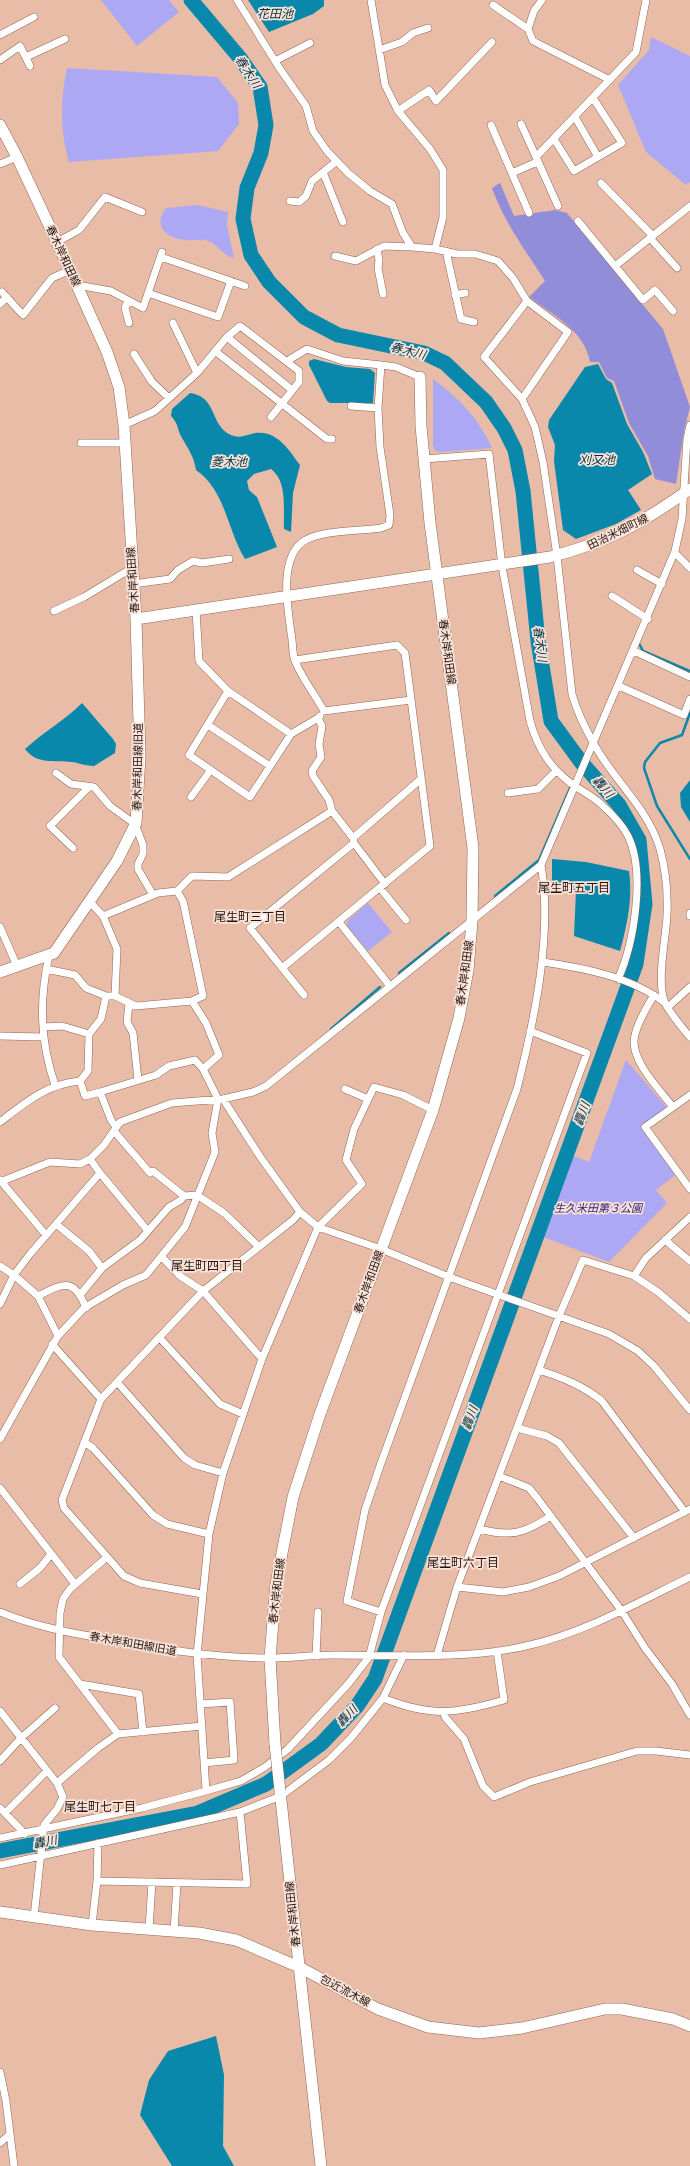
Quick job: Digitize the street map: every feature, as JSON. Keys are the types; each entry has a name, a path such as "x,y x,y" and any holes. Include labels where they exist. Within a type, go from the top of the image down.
{"main road":[{"name":"春木岸和田線","path":"0,125 17,157 70,270 114,369 119,387 124,425 136,619 436,575 472,848 472,921 468,970 458,1018 433,1110 320,1414 293,1497 276,1584 270,1658 275,1744 321,2166"},
{"path":"420,377 424,459 436,575 502,566"},
{"name":"田治米畑町線","path":"502,566 557,556 584,548 631,528 687,491"},
{"name":"春木岸和田線旧道","path":"1,970 49,955 57,949 117,861 136,824 140,756 136,619"},
{"name":"包近流木線","path":"0,1912 92,1925 174,1931 236,1940 299,1967 378,2009 428,2027 479,2033 522,2028 605,2009 622,2009 673,2019 690,2026"}],"street":[{"path":"237,0 275,61 306,106 313,131 327,151 370,191 392,204 403,233 412,247"},
{"path":"371,0 385,85 398,111 430,149 443,170 443,217 435,249"},
{"path":"528,29 534,11 542,0"},
{"path":"512,173 537,160 575,116 636,52 646,0"},
{"path":"493,5 528,29 533,41 537,45 562,54 610,80"},
{"path":"0,34 34,17"},
{"path":"379,50 402,42 413,33 428,28"},
{"path":"26,57 65,39"},
{"path":"398,111 429,90 436,101 492,42"},
{"path":"275,61 310,43"},
{"path":"0,60 20,46 30,66"},
{"path":"554,139 574,171 622,143 593,98"},
{"path":"575,116 598,157"},
{"path":"521,124 558,206"},
{"path":"491,125 530,213"},
{"path":"0,164 17,157"},
{"path":"290,201 299,202 306,196 312,181 337,161"},
{"path":"323,172 343,222"},
{"path":"601,183 651,237 677,268"},
{"path":"57,242 79,230 105,197 142,212"},
{"path":"616,266 690,206"},
{"path":"578,221 643,300 655,290 673,311"},
{"path":"335,256 356,261 384,246 435,249 446,252 475,254 498,261 513,278 527,301 568,332 522,399"},
{"path":"378,249 378,268 383,294"},
{"path":"446,252 461,319 474,322"},
{"path":"77,286 111,291 143,308 162,254 244,286"},
{"path":"0,304 4,294 23,315 52,278 70,270"},
{"path":"148,293 218,317 231,281"},
{"path":"455,295 465,293"},
{"path":"128,300 125,308 129,323"},
{"path":"527,301 484,357 522,399 537,434 557,556 572,694 578,715 594,744 648,819 660,849 668,886 662,970 667,1005"},
{"path":"172,323 196,373"},
{"path":"124,425 155,411 196,373 227,337 240,326 299,371 299,382 272,417"},
{"path":"227,337 292,390"},
{"path":"286,361 307,349 343,361 396,367 420,377"},
{"path":"215,351 327,440 332,439"},
{"path":"134,354 152,382 169,398"},
{"path":"324,711 295,660 286,597 286,580 290,562 295,550 303,542 315,536 381,528 389,525 390,515 380,447 378,408 381,365"},
{"path":"352,406 378,408"},
{"path":"46,1235 0,1181 50,1162 80,1164 90,1159 120,1122 172,1103 220,1099 266,1086 541,865 648,619 675,553 687,491 687,439 690,425"},
{"path":"81,443 125,444"},
{"path":"424,459 489,454 502,566 530,721 536,740 545,758 556,771 575,786 593,796 605,807 628,836 634,853 637,897 633,928 625,963 618,979"},
{"path":"675,553 690,568"},
{"path":"133,584 170,579 178,570 193,561 202,563 229,559"},
{"path":"54,611 84,597 132,568"},
{"path":"638,570 662,584"},
{"path":"612,596 648,619"},
{"path":"196,610 199,660 228,692 291,734"},
{"path":"282,968 430,846 404,653 397,645 295,660"},
{"path":"634,651 690,677"},
{"path":"619,686 684,715 690,699"},
{"path":"228,692 189,755 210,771 250,797 291,734 318,718 324,711 411,700"},
{"path":"318,718 322,726 319,744 321,757 312,771 312,776 329,800 332,811 406,920"},
{"path":"208,725 270,766"},
{"path":"191,797 210,771"},
{"path":"508,793 538,789 556,771"},
{"path":"56,773 71,784 94,787 110,806 136,824 143,845 143,854 138,864 138,869 153,895"},
{"path":"304,994 250,928 353,841 421,779"},
{"path":"73,848 50,826 89,787"},
{"path":"103,916 153,895 177,890 192,876 228,877 332,811"},
{"path":"381,1612 347,1601 365,1510 515,1096 530,1031 543,962 544,882 541,865"},
{"path":"46,969 75,975 86,988 106,996 115,996 136,1006 192,1001 203,996 183,901 177,890"},
{"path":"90,902 103,916 117,950 115,996"},
{"path":"339,922 390,986"},
{"path":"0,927 17,966"},
{"path":"49,955 41,1004 48,1064 55,1085"},
{"path":"543,962 565,965 635,985 654,995 667,1005 690,1038"},
{"path":"667,1005 690,987"},
{"path":"654,995 634,1035 634,1048 637,1058 673,1107"},
{"path":"0,1122 55,1085 80,1081 88,1071 89,1034 101,1020 106,996"},
{"path":"192,1001 206,1023 219,1055 203,1069"},
{"path":"129,1003 127,1022 133,1033 138,1080"},
{"path":"43,1027 62,1026 89,1034"},
{"path":"0,1838 44,1830 206,1792 241,1781 265,1767 288,1749 349,1683 371,1656 381,1612 501,1295 587,1053 530,1031"},
{"path":"0,1036 44,1037"},
{"path":"80,1081 85,1096 156,1075 170,1066 195,1060 203,1069 220,1099 300,1212 318,1227 381,1249 449,1278 609,1334 638,1351 654,1366 690,1410"},
{"path":"206,1792 197,1655 209,1534 223,1473 262,1359 318,1227 362,1184 346,1160 354,1129 374,1087 403,1095 433,1110"},
{"path":"345,1089 368,1099"},
{"path":"100,1092 115,1129 150,1174 153,1171 184,1196 197,1195 224,1213 259,1248"},
{"path":"690,1095 645,1127 690,1188"},
{"path":"0,1439 52,1344 58,1336 86,1308 123,1285 146,1275 185,1227 215,1152 212,1133 220,1099"},
{"path":"90,1159 148,1231"},
{"path":"0,1304 14,1275 46,1235 100,1173"},
{"path":"80,1295 102,1268 140,1240 169,1207 181,1200 184,1196"},
{"path":"202,1594 140,1584 124,1576 106,1558 64,1508 62,1500 101,1399 202,1291 259,1248 293,1220 300,1212"},
{"path":"634,1276 646,1258 690,1217"},
{"path":"56,1224 89,1251 102,1268"},
{"path":"665,1240 690,1261"},
{"path":"162,1257 180,1276 202,1291 262,1359"},
{"path":"437,1655 457,1588 559,1316 582,1260 634,1276 658,1292 690,1319"},
{"path":"0,1266 14,1275 38,1296 58,1336"},
{"path":"38,1296 66,1283 75,1288 86,1308"},
{"path":"159,1337 220,1404 243,1414"},
{"path":"52,1344 101,1399"},
{"path":"457,1588 502,1592 522,1588 559,1576 688,1511 602,1401 588,1390 572,1381 539,1370"},
{"path":"117,1382 184,1458 195,1465 223,1473"},
{"path":"517,1428 547,1436 559,1443 634,1538"},
{"path":"84,1442 94,1448 153,1515 167,1524 209,1534"},
{"path":"499,1476 529,1488 621,1610 645,1648 672,1684 690,1715"},
{"path":"0,1488 75,1584"},
{"path":"479,1529 500,1534 519,1533 534,1527 551,1516"},
{"path":"20,1584 40,1568 51,1554"},
{"path":"106,1558 75,1584 63,1598 60,1613 59,1657 118,1734"},
{"name":"春木岸和田線旧道","path":"0,1612 60,1632 197,1655 270,1658 437,1655 497,1651 528,1646 559,1637 592,1624 690,1576"},
{"path":"316,1656 318,1612"},
{"path":"383,1698 400,1705 444,1713 478,1707 504,1700 497,1651"},
{"path":"0,1865 240,1812 281,1794 329,1760 351,1738 383,1698 404,1655"},
{"path":"80,1684 139,1694 143,1732"},
{"path":"200,1704 230,1702 234,1760 204,1763"},
{"path":"0,1761 20,1738 55,1708"},
{"path":"0,1710 20,1738 58,1783 63,1797 57,1809 44,1825 34,1917"},
{"path":"444,1713 445,1717 464,1739 482,1786 494,1797 530,1782 637,1751 656,1751 690,1755"},
{"path":"58,1783 98,1748 118,1734 202,1726"},
{"path":"25,1834 2,1811 47,1771"},
{"path":"97,1881 177,1884 247,1884 240,1812"},
{"path":"92,1925 97,1881 98,1843"},
{"path":"149,1929 152,1882"},
{"path":"174,1931 177,1884"},
{"path":"0,2072 14,2166"},
{"path":"0,2143 10,2134"}],"green space":[{"path":"101,0 169,0 179,12 137,46"},
{"path":"651,37 690,56 690,182 686,185 646,152 618,85 649,50"},
{"path":"67,68 217,77 238,103 239,124 218,151 69,162 64,138 62,115 63,92"},
{"path":"197,205 228,212 227,226 234,258 226,255 209,241 179,239 168,234 161,226 162,215 166,208"},
{"path":"433,379 451,393 475,419 492,448 442,452 435,451 433,446"},
{"path":"368,903 392,932 368,951 347,926 348,920"},
{"name":"生久米田第３公園","path":"626,1060 669,1110 641,1126 678,1173 656,1190 667,1203 609,1262 538,1235 569,1154 589,1162"}],"shaded area":[{"path":"500,183 514,216 555,210 567,213 663,329 690,407 684,431 676,484 655,479 648,456 629,423 614,381 607,378 599,362 590,362 582,341 567,325 529,297 545,281 516,236 497,201 492,188"}],"water":[{"name":"花田池","path":"248,0 324,0 324,6 313,14 269,32"},
{"path":"314,359 346,367 370,369 375,373 373,403 330,403 327,401 309,365 309,361"},
{"name":"刈又池","path":"598,364 606,379 612,383 627,424 643,452 652,474 628,490 641,510 616,524 576,539 563,530 554,461 555,445 548,427 549,420 585,367"},
{"name":"菱木池","path":"190,393 205,400 219,425 231,435 237,437 255,433 263,433 270,435 282,442 287,447 300,465 293,493 291,532 284,529 284,496 280,481 276,474 271,469 254,474 247,481 249,490 257,497 277,547 245,559 239,548 220,500 206,479 196,470 191,454 171,416 172,409"},
{"path":"82,703 113,739 116,744 115,753 94,766 91,766 72,762 40,760 35,758 25,749 68,715"},
{"path":"690,780 690,822 681,807 680,793"},
{"path":"552,859 586,862 629,871 629,911 620,951 574,936 576,891 552,887"},
{"path":"216,2036 224,2075 223,2146 234,2166 172,2166 140,2115 149,2080 168,2051"}],"waterway":[{"name":"轟川","path":"0,1851 198,1813 266,1784 321,1744 357,1706 375,1679 636,964 645,904 639,840 619,805 581,762 551,721 538,641 523,491 515,450 504,428 486,402 445,363 424,353 338,335 304,317 269,282 251,255 243,219 247,188 261,153 266,125 260,87 240,58 191,0"},
{"path":"640,645 643,651 690,671"},
{"path":"690,713 682,735 660,743 645,762 644,768 657,806 690,859"},
{"path":"495,896 539,860 570,788"},
{"path":"399,973 449,933"},
{"path":"331,1029 380,987"}],"district":[{"name":"尾生町五丁目","path":"574,888"},
{"name":"尾生町三丁目","path":"250,917"},
{"name":"尾生町四丁目","path":"207,1266"},
{"name":"尾生町六丁目","path":"463,1563"},
{"name":"尾生町七丁目","path":"100,1807"}],"water label":[{"name":"春木川","path":"248,72"},
{"name":"春木川","path":"408,351"},
{"name":"春木川","path":"540,644"}]}
